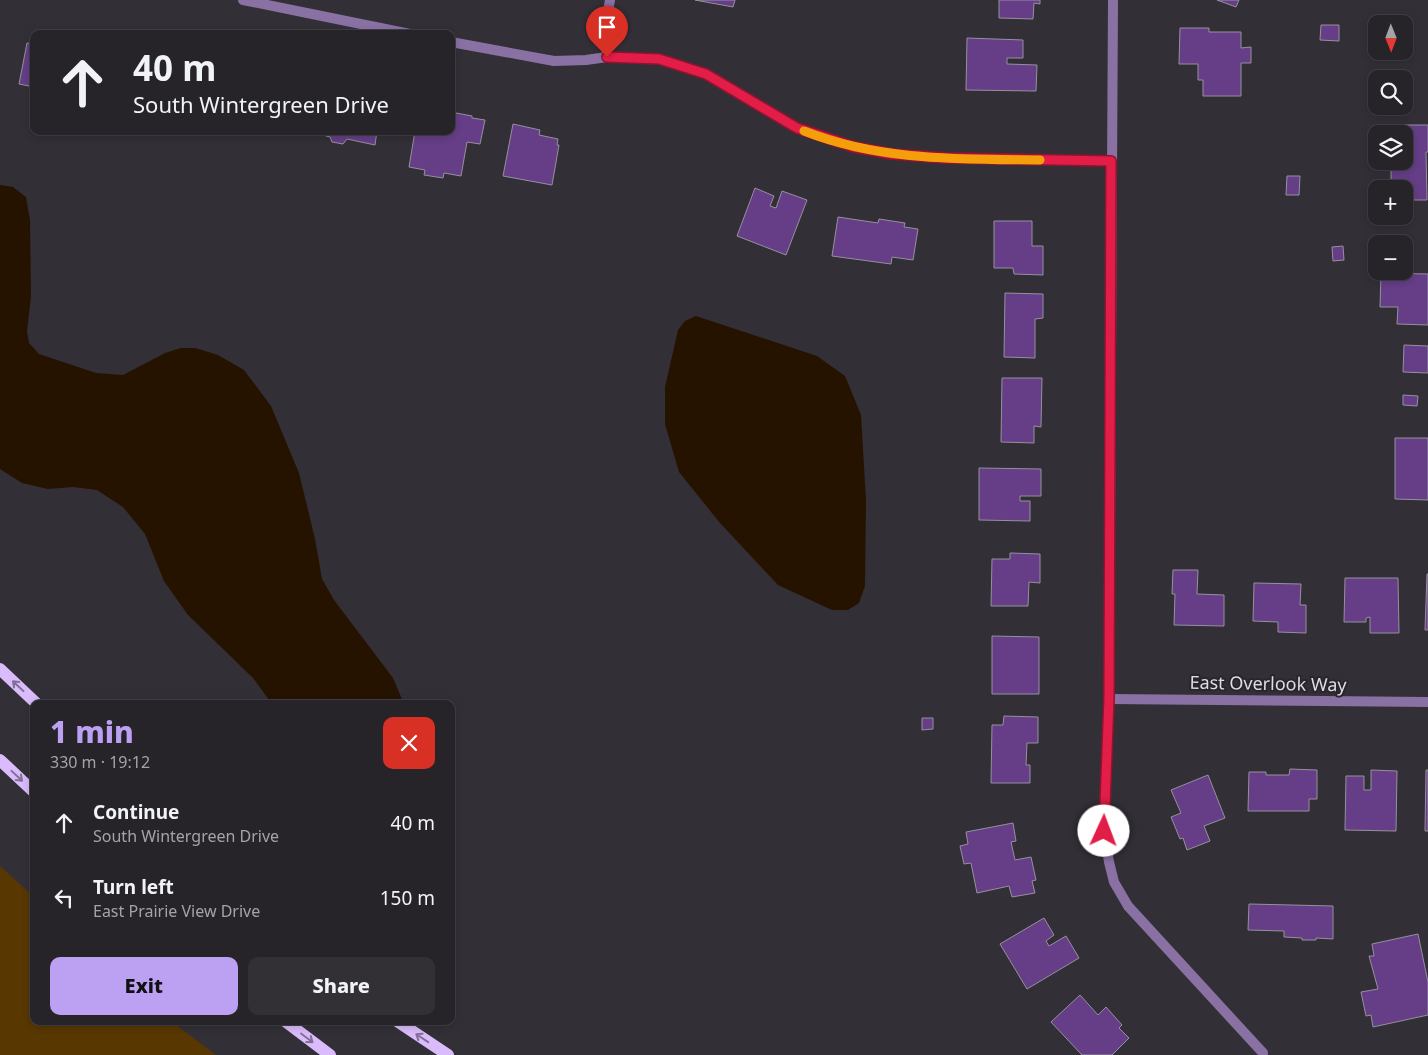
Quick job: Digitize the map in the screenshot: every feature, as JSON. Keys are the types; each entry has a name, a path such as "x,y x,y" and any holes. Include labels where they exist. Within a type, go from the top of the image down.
{"main road":[{"path":"0,669 33,700"},
{"path":"0,760 30,788"},
{"path":"291,1025 330,1055"},
{"path":"403,1025 448,1055"}],"street":[{"path":"244,0 390,30"},
{"path":"607,57 606,22 610,0"},
{"path":"1113,0 1109,698 1104,831 1108,862 1114,882 1128,906 1263,1053"},
{"path":"455,43 554,61 607,57 659,59 706,74 797,128 854,147 892,154 945,158 1111,161"},
{"name":"East Overlook Way","path":"1109,698 1428,702"}],"shaded area":[{"path":"0,185 13,187 26,197 30,220 31,296 27,331 29,343 39,354 96,373 123,375 165,353 181,348 195,348 218,355 244,370 271,406 299,473 315,539 322,579 334,600 393,678 402,700 269,700 253,678 188,615 164,581 145,534 123,507 97,490 73,487 48,489 22,483 0,469"},
{"path":"696,316 817,356 845,376 861,415 866,501 865,586 859,603 848,610 832,610 778,585 720,523 679,472 665,424 665,387 678,330 685,321"},
{"path":"0,866 30,893 30,1025 176,1025 216,1055 0,1055"}],"building":[{"path":"695,0 735,0 733,7"},
{"path":"999,0 1040,0 1040,4 1034,3 1033,19 999,18"},
{"path":"1217,0 1239,0 1236,7"},
{"path":"1321,25 1339,25 1339,41 1320,40"},
{"path":"1180,28 1209,28 1209,32 1241,32 1241,48 1251,47 1251,63 1241,63 1241,96 1203,96 1203,80 1198,80 1198,64 1179,64"},
{"path":"967,38 1023,40 1023,58 1007,58 1007,64 1037,65 1036,91 966,90"},
{"path":"27,43 30,43 30,86 19,84"},
{"path":"455,113 485,120 480,144 467,142 461,176 444,173 443,178 424,175 425,170 409,167 414,135 455,135"},
{"path":"513,124 540,130 539,135 558,139 557,145 559,145 552,185 503,176"},
{"path":"1413,125 1428,125 1428,152 1426,152 1427,200 1413,200 1413,180 1391,180 1391,170 1413,170"},
{"path":"323,135 376,135 375,145 347,139 343,144 332,142 330,137"},
{"path":"1287,176 1300,176 1299,195 1286,195"},
{"path":"755,188 774,196 770,206 776,208 782,191 807,200 786,255 737,236"},
{"path":"838,217 878,223 879,219 905,223 904,227 918,229 913,260 892,257 891,264 832,256"},
{"path":"994,221 1032,221 1032,246 1043,246 1043,275 1014,274 1013,268 994,268"},
{"path":"1343,246 1344,260 1333,261 1332,247"},
{"path":"1413,274 1428,274 1428,325 1397,324 1398,307 1380,307 1381,280 1413,280"},
{"path":"1005,293 1043,294 1043,318 1035,319 1035,358 1004,357"},
{"path":"1404,345 1428,346 1428,373 1403,372"},
{"path":"1002,378 1042,378 1041,427 1034,426 1034,443 1001,442"},
{"path":"1403,395 1418,396 1417,406 1403,405"},
{"path":"1395,438 1428,438 1428,500 1395,499"},
{"path":"979,468 1041,469 1041,496 1020,496 1020,501 1030,501 1030,521 979,520"},
{"path":"1010,553 1040,554 1040,583 1029,582 1028,606 991,606 992,559 1010,559"},
{"path":"1173,570 1198,570 1197,594 1224,595 1224,626 1174,625 1175,594 1172,594"},
{"path":"1427,574 1428,630 1425,630"},
{"path":"1345,578 1398,578 1399,633 1370,633 1370,617 1366,618 1366,622 1344,622"},
{"path":"1254,583 1301,584 1300,605 1306,605 1306,633 1278,632 1278,622 1253,621"},
{"path":"992,636 1039,637 1039,694 992,694"},
{"path":"1004,716 1038,717 1038,743 1027,743 1026,765 1030,765 1030,783 991,783 992,725 1003,725"},
{"path":"922,718 933,718 933,729 922,730"},
{"path":"1290,769 1317,770 1317,799 1309,799 1309,811 1248,811 1249,772 1266,772 1266,775 1289,775"},
{"path":"1371,770 1397,771 1396,831 1345,830 1346,776 1364,776 1364,790 1371,790"},
{"path":"1426,770 1428,770 1428,831 1425,831"},
{"path":"1208,775 1225,818 1204,826 1210,841 1187,850 1183,838 1180,839 1171,817 1181,813 1171,790"},
{"path":"1013,823 1016,841 1011,842 1015,860 1031,857 1036,880 1032,881 1035,893 1012,897 1009,886 977,893 971,863 964,864 960,846 968,844 966,832"},
{"path":"1249,904 1333,906 1333,939 1316,938 1316,940 1302,940 1302,938 1284,937 1284,931 1248,930"},
{"path":"1044,918 1054,935 1046,941 1049,946 1066,936 1079,958 1027,989 1000,944"},
{"path":"1418,934 1428,982 1428,1015 1373,1027 1371,1015 1366,1016 1361,992 1378,989 1369,956 1374,956 1372,944"},
{"path":"1080,995 1098,1015 1106,1007 1122,1025 1119,1028 1129,1038 1112,1055 1082,1055 1051,1022"}],"slow traffic":[{"path":"804,131 854,147 892,154 945,158 1040,160"}],"route":[{"path":"607,57 659,59 706,74 797,128 854,147 892,154 945,158 1111,161 1109,698 1104,831"}]}
